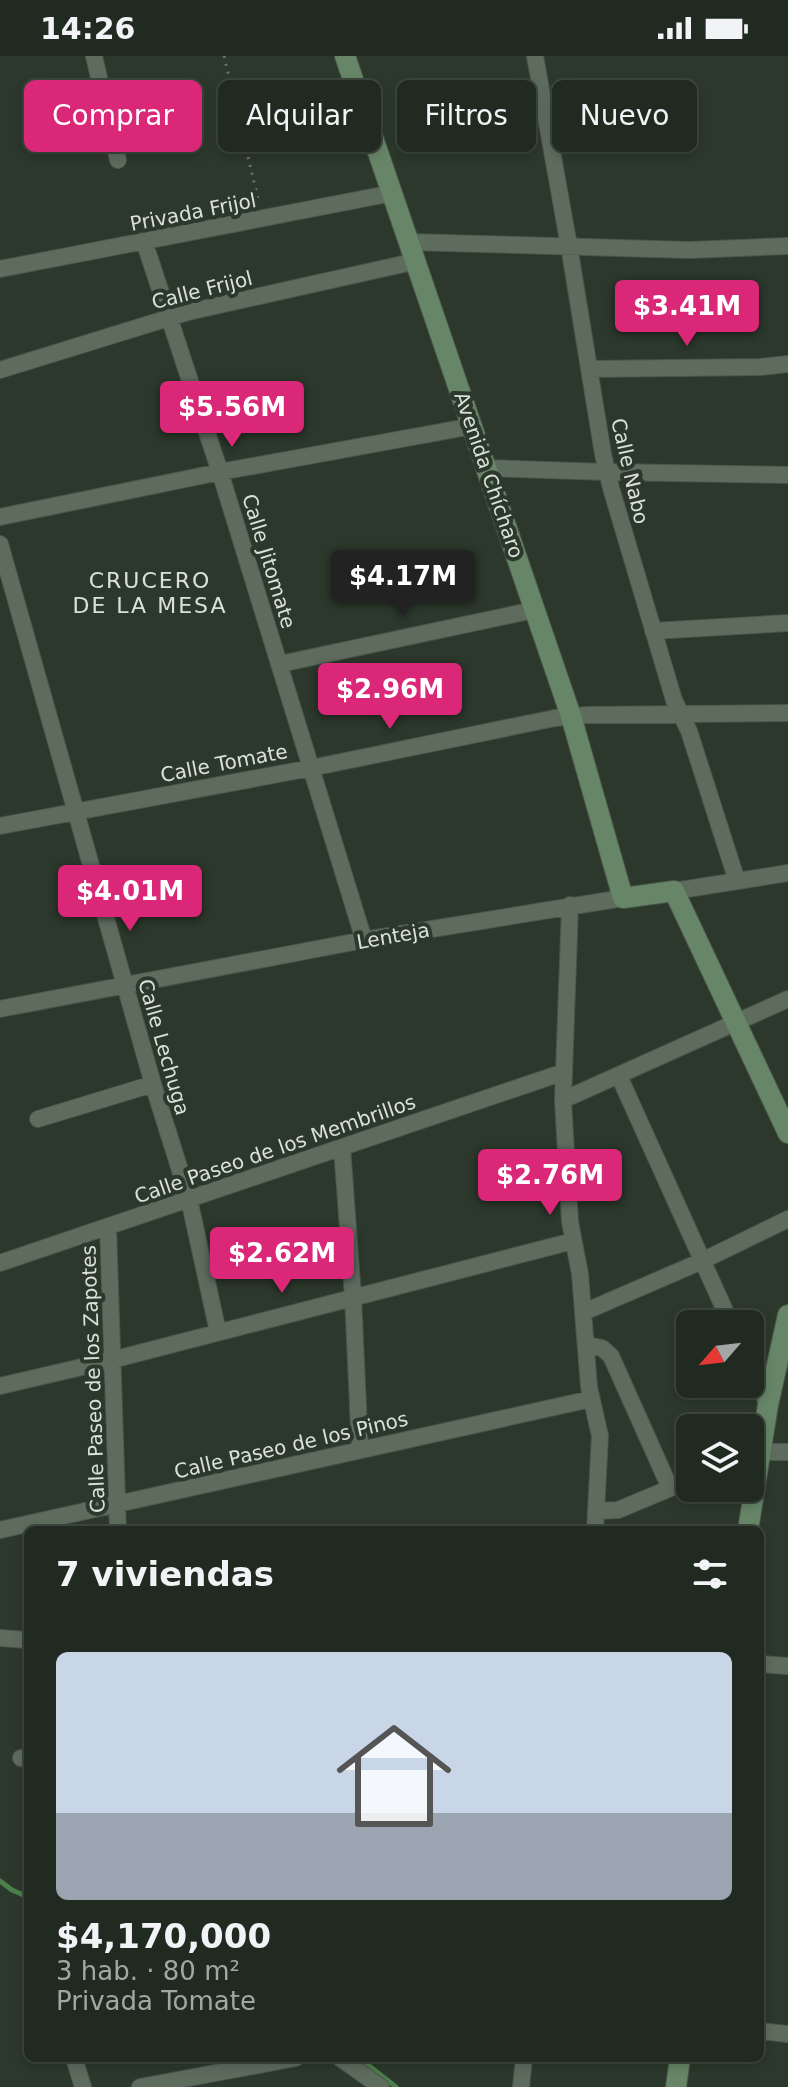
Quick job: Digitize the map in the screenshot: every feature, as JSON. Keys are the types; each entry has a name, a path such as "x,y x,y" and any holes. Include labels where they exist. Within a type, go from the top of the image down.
{"street":[{"path":"94,56 118,160"},
{"name":"Avenida Chícharo","path":"345,56 571,716 623,898"},
{"name":"Calle Nabo","path":"535,56 607,472 674,700 689,731 737,881"},
{"name":"Privada Frijol","path":"0,269 393,193"},
{"name":"Calle Jitomate","path":"144,241 220,472 364,940"},
{"path":"410,242 689,250 788,246"},
{"name":"Calle Frijol","path":"0,370 169,317 417,261"},
{"path":"589,369 788,364"},
{"path":"0,517 220,472 473,426"},
{"path":"487,468 788,475"},
{"name":"Calle Lechuga","path":"0,544 74,812 189,1199 218,1332"},
{"path":"280,664 534,610"},
{"path":"653,631 788,623"},
{"name":"Calle Tomate","path":"0,826 571,716 788,713"},
{"name":"Lenteja","path":"0,1009 364,940 570,905 788,873"},
{"path":"674,891 788,1133"},
{"path":"570,905 563,1100 568,1202 580,1274 591,1399 600,1436 595,1526"},
{"path":"563,1100 788,999"},
{"name":"Calle Paseo de los Membrillos","path":"0,1263 564,1072"},
{"path":"619,1076 725,1310"},
{"path":"38,1119 153,1084"},
{"path":"342,1147 360,1450"},
{"path":"584,1312 702,1261 788,1219"},
{"name":"Calle Paseo de los Zapotes","path":"108,1227 118,1526"},
{"path":"0,1386 573,1241"},
{"path":"764,1419 788,1315"},
{"path":"587,1345 602,1348 611,1356 670,1488"},
{"path":"764,1396 768,1405"},
{"name":"Calle Paseo de los Pinos","path":"0,1530 591,1399"},
{"path":"764,1453 788,1452"},
{"path":"597,1511 618,1510 676,1486"},
{"path":"748,1526 750,1502"},
{"path":"0,1638 24,1640"},
{"path":"764,1664 788,1666"},
{"path":"764,2031 788,2034"},
{"path":"75,2062 83,2087"},
{"path":"140,2087 274,2062"},
{"path":"346,2062 381,2087"},
{"path":"521,2087 524,2062"},
{"path":"676,2087 679,2062"}],"path":[{"path":"224,56 263,218"}],"waterway":[{"path":"0,1881 24,1895"},
{"path":"364,2062 396,2087"}],"district":[{"name":"CRUCERO DE LA MESA","path":"150,592"}]}
